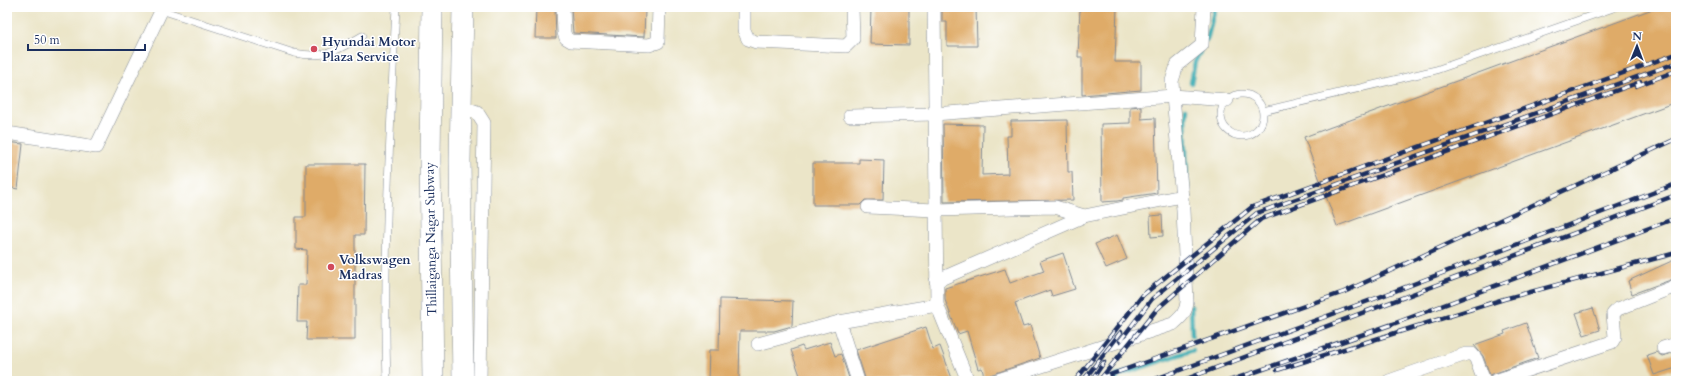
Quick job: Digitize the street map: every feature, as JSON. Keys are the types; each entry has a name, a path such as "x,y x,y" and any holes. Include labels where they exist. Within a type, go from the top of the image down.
{"main road":[{"name":"Thillaiganga Nagar Subway","path":"432,7 431,97 433,381"},
{"path":"463,7 460,160 463,381"},
{"path":"431,97 462,102"}],"street":[{"path":"564,7 564,33 566,38 571,41 650,45 658,42 660,7"},
{"path":"744,7 744,30 748,39 756,42 846,46 853,39 852,7"},
{"path":"934,7 937,305 968,381"},
{"path":"995,381 1173,324 1186,310 1187,302 1182,196 1172,81 1176,65 1202,45 1204,7"},
{"path":"7,133 96,147 162,9"},
{"path":"850,116 934,114 1173,96 1227,100"},
{"path":"462,102 477,112 484,123 480,381"},
{"path":"936,281 1084,216 1182,196"},
{"path":"868,207 935,210 1055,208 1084,216"},
{"path":"1495,381 1612,342 1615,337 1613,314 1618,309 1676,286"},
{"path":"758,344 838,322 937,305"},
{"path":"838,322 858,381"},
{"path":"1663,348 1676,344"},
{"path":"1389,381 1466,354 1472,354 1476,359 1484,381"}],"lane":[{"path":"387,381 384,299 388,165 396,7"},
{"path":"1263,111 1436,70 1616,7"},
{"path":"162,9 294,53 309,56 320,56 336,52 362,36"},
{"path":"1239,94 1252,96 1261,105 1263,111 1263,118 1257,129 1252,133 1239,136 1227,130 1223,124 1221,111 1227,100 1239,94"}],"building":[{"path":"536,7 555,7 556,38 535,38"},
{"path":"871,7 909,7 909,45 870,44"},
{"path":"942,7 976,7 977,46 947,46 947,22 942,22"},
{"path":"1080,7 1117,7 1115,62 1141,62 1141,90 1082,95 1082,57 1078,57"},
{"path":"1658,7 1676,7 1676,102 1337,226 1304,137"},
{"path":"571,8 645,10 644,37 573,33"},
{"path":"1141,106 1141,119 1155,118 1157,193 1123,198 1123,200 1117,201 1102,202 1101,124 1130,123 1130,107"},
{"path":"1067,120 1068,172 1072,172 1073,200 944,202 943,124 983,125 982,175 1008,174 1007,136 1011,136 1011,121"},
{"path":"7,142 23,144 18,189 7,187"},
{"path":"859,159 884,160 883,200 865,200 860,205 813,205 813,163 859,163"},
{"name":"Volkswagen Madras","path":"306,164 365,164 364,235 355,235 355,340 306,340 307,322 297,322 298,285 306,285 307,250 296,249 296,217 306,217"},
{"path":"1162,215 1163,236 1151,237 1150,216"},
{"path":"1117,235 1127,259 1106,268 1095,244"},
{"path":"1063,253 1075,289 1052,296 1050,290 1015,303 1023,327 1030,325 1040,358 984,377 982,368 978,369 967,331 958,334 945,300 945,288 1005,269 1010,283 1044,271 1040,261"},
{"path":"1676,259 1676,278 1632,294 1628,281"},
{"path":"720,299 793,301 792,326 774,331 740,331 739,381 708,381 709,350 719,350"},
{"path":"1593,308 1600,330 1584,335 1576,313"},
{"path":"1526,323 1538,358 1490,375 1483,356 1474,345 1505,334 1504,331"},
{"path":"926,327 933,349 940,346 953,381 866,381 856,350"},
{"path":"830,342 835,356 841,354 850,381 802,381 791,350 802,346 804,350"},
{"path":"1656,352 1662,356 1676,352 1676,368 1654,375 1647,355"}],"waterway":[{"path":"1207,40 1215,7"},
{"path":"1191,83 1195,62 1200,52"},
{"path":"1186,108 1187,188"},
{"path":"1191,306 1192,335"},
{"path":"1117,381 1116,376 1193,350"}],"railway":[{"path":"1075,381 1143,295 1252,207 1676,54"},
{"path":"1120,341 1152,299 1257,213 1676,63"},
{"path":"1636,86 1676,71"},
{"path":"1099,381 1157,309 1261,219 1640,82"},
{"path":"1101,378 1344,292 1676,139"},
{"path":"1150,381 1382,296 1676,184"},
{"path":"1181,381 1676,195"},
{"path":"1229,381 1393,324 1676,218"},
{"path":"1277,370 1504,299 1676,253"},
{"path":"1083,381 1121,332"},
{"path":"1091,381 1104,362"}],"place":[{"name":"Hyundai Motor Plaza Service","path":"314,49"},
{"name":"Volkswagen Madras","path":"331,267"}]}
